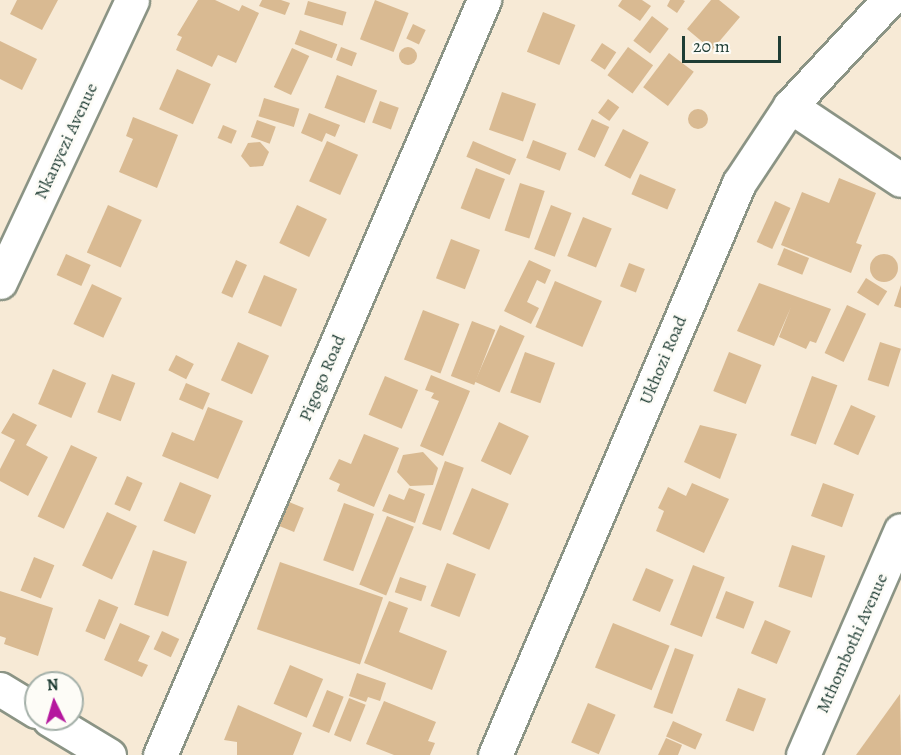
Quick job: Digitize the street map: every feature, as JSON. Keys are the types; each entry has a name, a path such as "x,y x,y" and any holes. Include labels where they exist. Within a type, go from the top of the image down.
{"street":[{"name":"Nkanyezi Avenue","path":"0,282 132,0"},
{"name":"Pigogo Road","path":"160,755 484,0"},
{"name":"Ukhozi Road","path":"495,755 739,183 790,106 889,0"},
{"path":"790,106 901,180"},
{"name":"Mthombothi Avenue","path":"803,755 901,530"},
{"path":"0,689 24,704"},
{"path":"69,731 109,755"}],"building":[{"path":"17,0 58,0 42,30 10,14"},
{"path":"198,0 215,0 239,11 242,5 259,13 236,63 218,55 212,67 176,50 182,37 177,35"},
{"path":"262,0 281,0 290,3 285,15 259,6"},
{"path":"375,0 409,13 394,52 360,39"},
{"path":"622,0 642,0 651,6 640,21 618,6"},
{"path":"670,0 685,1 677,13 667,6"},
{"path":"711,0 719,0 740,17 712,50 687,29"},
{"path":"308,1 346,12 343,25 304,14"},
{"path":"543,12 575,25 559,65 527,52"},
{"path":"652,16 669,29 650,53 633,41"},
{"path":"413,24 426,30 419,44 406,39"},
{"path":"300,30 337,44 332,58 295,44"},
{"path":"0,41 37,59 22,90 0,79"},
{"path":"602,43 616,52 605,70 591,61"},
{"path":"341,47 357,53 352,66 336,60"},
{"path":"408,47 414,50 417,56 414,62 408,65 402,62 399,56 402,50"},
{"path":"628,47 653,65 633,94 607,75"},
{"path":"292,48 309,56 291,95 274,87"},
{"path":"669,53 694,72 668,106 643,87"},
{"path":"177,69 211,84 193,124 159,109"},
{"path":"337,75 377,90 365,123 324,108"},
{"path":"502,92 536,104 523,142 489,130"},
{"path":"264,98 299,109 294,127 258,116"},
{"path":"608,99 619,107 609,121 598,113"},
{"path":"380,101 399,108 391,129 372,123"},
{"path":"698,109 705,112 708,119 705,126 698,129 691,126 688,119 691,112"},
{"path":"309,113 340,125 335,137 326,133 322,142 301,133"},
{"path":"133,117 178,135 157,188 119,172 133,139 126,136"},
{"path":"592,119 609,127 595,158 578,150"},
{"path":"257,120 276,127 270,144 251,137"},
{"path":"223,125 237,131 231,144 218,138"},
{"path":"623,129 649,142 630,179 604,166"},
{"path":"533,140 567,153 560,171 526,158"},
{"path":"327,141 358,155 340,195 309,181"},
{"path":"473,141 516,159 510,175 466,157"},
{"path":"260,142 269,152 263,166 250,167 241,156 248,143"},
{"path":"476,168 505,179 490,219 461,208"},
{"path":"640,174 676,189 667,209 631,194"},
{"path":"839,178 876,193 856,243 862,245 851,273 781,245 802,192 829,203"},
{"path":"520,183 545,191 529,239 505,231"},
{"path":"775,201 791,208 772,249 757,242"},
{"path":"108,205 142,220 121,268 87,253"},
{"path":"297,205 327,219 309,257 279,243"},
{"path":"551,205 572,213 555,257 534,249"},
{"path":"583,217 612,229 596,268 567,256"},
{"path":"451,239 480,250 465,289 436,278"},
{"path":"784,248 809,258 802,275 777,265"},
{"path":"66,254 91,265 81,286 57,275"},
{"path":"884,254 894,258 898,268 894,278 884,282 874,278 870,268 874,258"},
{"path":"236,260 247,265 232,298 221,293"},
{"path":"529,260 551,270 545,284 537,280 527,302 539,308 531,324 504,311"},
{"path":"629,263 645,269 636,292 620,286"},
{"path":"264,275 297,289 281,327 248,313"},
{"path":"866,278 887,291 878,306 857,292"},
{"path":"555,281 602,301 582,347 535,327"},
{"path":"759,283 831,309 816,343 810,341 806,349 779,337 791,307 774,346 737,331"},
{"path":"92,284 122,298 103,338 73,324"},
{"path":"901,285 901,308 894,306"},
{"path":"847,305 866,314 844,362 825,353"},
{"path":"423,310 459,324 440,373 404,359"},
{"path":"472,321 495,330 474,385 451,376"},
{"path":"500,325 525,336 499,393 475,382"},
{"path":"238,342 269,356 252,394 221,380"},
{"path":"880,342 901,349 889,387 868,380"},
{"path":"525,352 555,363 540,403 510,392"},
{"path":"729,352 761,365 746,404 713,391"},
{"path":"176,355 194,364 186,379 168,370"},
{"path":"53,369 86,383 71,418 38,404"},
{"path":"112,374 135,383 121,421 97,412"},
{"path":"431,375 470,391 443,456 420,446 439,401 431,398 434,393 425,390"},
{"path":"385,376 418,390 402,429 369,415"},
{"path":"812,376 837,385 816,444 790,435"},
{"path":"186,383 210,393 203,410 179,400"},
{"path":"851,405 876,416 858,455 834,444"},
{"path":"208,407 243,421 218,479 162,456 172,432 194,441"},
{"path":"13,413 37,425 26,445 48,457 28,496 0,481 0,469 15,440 1,433"},
{"path":"499,422 529,436 511,475 481,461"},
{"path":"700,425 737,434 720,479 684,462"},
{"path":"364,434 399,448 374,507 337,491 340,484 329,479 339,459 351,464"},
{"path":"71,445 97,457 64,529 38,517"},
{"path":"423,452 438,468 433,485 410,486 397,472 403,455"},
{"path":"445,461 464,468 441,531 422,524"},
{"path":"127,476 143,483 130,511 114,504"},
{"path":"180,482 211,495 195,534 164,521"},
{"path":"692,483 729,499 704,553 656,531 664,511 658,508 668,487 686,496"},
{"path":"823,483 854,494 842,527 811,516"},
{"path":"409,488 425,494 415,523 382,511 389,494 404,500"},
{"path":"472,488 509,504 489,550 452,534"},
{"path":"289,502 304,508 294,532 279,526"},
{"path":"344,503 374,514 353,571 323,560"},
{"path":"107,512 137,526 112,579 82,565"},
{"path":"387,516 414,527 386,595 359,585"},
{"path":"792,545 825,556 812,598 778,587"},
{"path":"153,550 187,562 168,617 134,605"},
{"path":"34,557 54,565 41,599 21,590"},
{"path":"280,562 383,597 360,665 257,629"},
{"path":"447,563 476,574 459,617 431,606"},
{"path":"693,565 725,577 702,637 670,625"},
{"path":"646,568 674,580 660,612 632,600"},
{"path":"400,577 426,586 421,601 395,592"},
{"path":"0,591 53,608 38,656 4,644 6,638 0,636"},
{"path":"726,591 754,602 744,629 716,618"},
{"path":"99,599 118,607 105,639 85,631"},
{"path":"389,601 408,608 399,632 447,651 432,690 364,663"},
{"path":"765,620 791,631 777,664 751,653"},
{"path":"120,623 150,636 138,661 148,665 142,677 104,660"},
{"path":"613,623 670,646 652,690 595,668"},
{"path":"162,631 179,639 171,657 154,649"},
{"path":"675,648 694,655 672,714 653,707"},
{"path":"290,665 323,679 307,718 274,704"},
{"path":"357,673 386,683 380,701 368,697 366,702 349,696"},
{"path":"738,688 766,699 753,731 725,721"},
{"path":"327,690 344,697 329,733 312,726"},
{"path":"900,694 901,755 856,755"},
{"path":"349,698 366,705 351,742 334,735"},
{"path":"384,701 436,722 428,741 435,743 430,755 394,755 366,744"},
{"path":"588,703 616,715 599,754 571,743"},
{"path":"238,705 302,733 293,755 237,755 237,742 224,740"},
{"path":"673,721 702,734 695,750 666,737"},
{"path":"666,738 682,745 678,755 658,755"}]}
